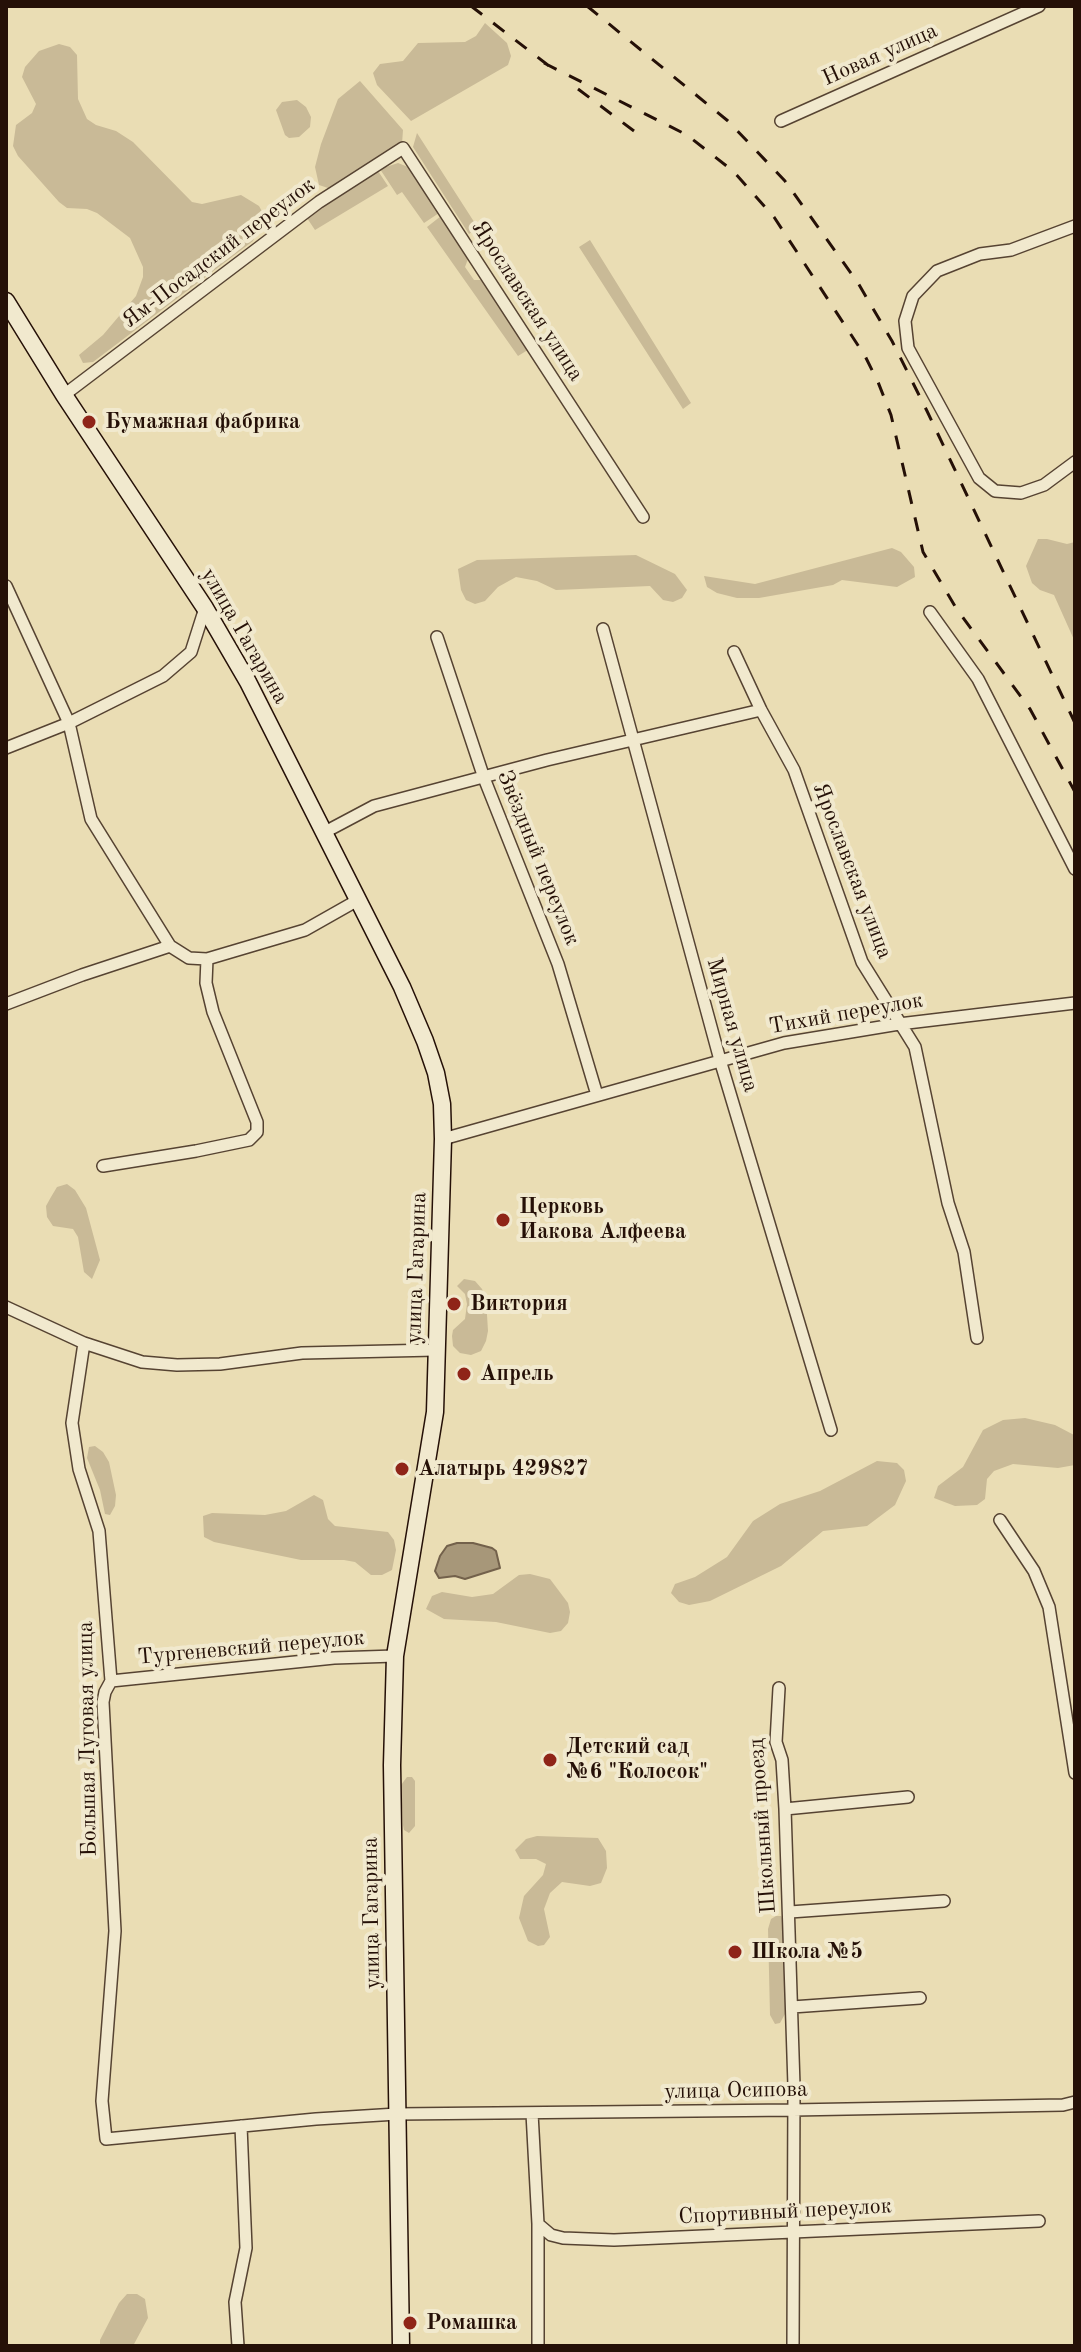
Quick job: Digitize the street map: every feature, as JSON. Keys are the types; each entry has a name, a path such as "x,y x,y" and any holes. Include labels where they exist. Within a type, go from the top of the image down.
{"main road":[{"name":"улица Гагарина","path":"6,303 205,608 248,682 402,987 436,1073 442,1104 435,1412 395,1656 392,1765 401,2346"}],"street":[{"name":"Новая улица","path":"781,121 1039,6"},
{"name":"Ям-Посадский переулок","path":"64,395 319,202 403,148"},
{"name":"Ярославская улица","path":"403,148 643,517"},
{"path":"1075,226 1011,250 980,254 937,271 913,296 905,321 908,348 979,478 995,491 1021,493 1044,485 1075,462"},
{"path":"6,586 69,723 91,819 170,946 189,958 207,959 305,930 358,900"},
{"path":"6,748 69,723 152,682 179,665 191,652 205,608"},
{"path":"930,612 978,679 1075,869"},
{"name":"Мирная улица","path":"603,629 720,1060 831,1430"},
{"name":"Звёздный переулок","path":"437,637 484,778 558,964 597,1095"},
{"name":"Ярославская улица","path":"734,652 794,770 862,962 915,1047 948,1203 964,1252 977,1338"},
{"path":"325,832 374,806 761,710"},
{"path":"6,1004 170,946"},
{"path":"103,1166 209,1149 249,1140 257,1132 257,1122 213,1012 206,983 207,959"},
{"name":"Тихий переулок","path":"443,1139 784,1043 899,1024 1075,1003"},
{"path":"6,1307 84,1343 142,1362 220,1364 302,1353 435,1350"},
{"name":"Большая Луговая улица","path":"84,1343 73,1401 72,1434 79,1469 99,1531 111,1681 103,1702 115,1931 102,2101 106,2139"},
{"path":"1000,1520 1034,1571 1049,1607 1075,1773"},
{"name":"Тургеневский переулок","path":"111,1681 334,1658 395,1656"},
{"name":"Школьный проезд","path":"779,1688 776,1742 782,1760 790,1912 793,2346"},
{"path":"785,1809 908,1797"},
{"path":"790,1912 944,1901"},
{"path":"792,2007 920,1998"},
{"name":"улица Осипова","path":"106,2139 397,2114 793,2110 1063,2105 1075,2102"},
{"path":"532,2113 538,2224 538,2346"},
{"path":"238,2346 235,2302 246,2248 241,2126"},
{"name":"Спортивный переулок","path":"538,2224 551,2235 563,2238 614,2240 1039,2221"}],"shaded area":[{"path":"485,23 507,43 511,56 508,65 411,121 377,85 373,73 380,64 403,61 418,43 465,42 476,36"},
{"path":"59,44 70,47 77,55 78,99 87,119 133,142 192,202 202,204 241,195 259,206 264,215 253,241 93,362 83,363 79,355 103,335 136,296 143,267 130,238 97,213 67,208 59,202 18,156 13,146 16,125 32,113 36,104 22,77 25,67 39,51"},
{"path":"360,81 403,130 402,144 331,189 319,185 315,167 321,144 338,99"},
{"path":"297,100 306,107 311,117 310,127 299,137 289,138 276,110 282,102"},
{"path":"417,133 478,228 469,234 413,147"},
{"path":"398,163 408,167 439,213 424,223 402,192 397,195 380,169"},
{"path":"378,171 388,186 315,230 307,218"},
{"path":"441,216 468,259 465,267 474,280 484,280 531,348 518,356 427,227"},
{"path":"590,240 691,403 683,409 579,247"},
{"path":"1038,539 1067,544 1075,542 1075,642 1054,595 1032,583 1026,566"},
{"path":"892,548 901,552 914,567 915,577 897,587 842,580 833,585 759,598 737,598 707,587 704,576 755,584"},
{"path":"636,555 675,574 687,590 682,598 673,602 663,600 650,586 556,590 537,581 516,577 498,587 485,601 475,604 466,600 461,590 458,569 477,560"},
{"path":"67,1184 75,1190 86,1208 100,1260 92,1279 84,1272 78,1237 73,1229 53,1226 47,1217 46,1206 57,1187"},
{"path":"464,1279 475,1281 486,1299 486,1341 481,1351 471,1355 460,1353 453,1346 452,1336 453,1330 465,1319 465,1294 457,1286"},
{"path":"1025,1418 1055,1425 1074,1435 1075,1465 1058,1468 1013,1464 994,1471 987,1479 985,1499 977,1505 955,1506 934,1498 938,1486 963,1467 983,1430 1003,1420"},
{"path":"95,1446 109,1462 116,1495 110,1515 105,1514 100,1490 87,1458 89,1447"},
{"path":"877,1461 897,1463 904,1470 906,1481 895,1505 867,1526 823,1531 781,1566 710,1601 689,1605 679,1602 671,1593 675,1584 695,1577 727,1557 753,1521 780,1504 820,1491"},
{"path":"314,1495 323,1500 328,1519 335,1526 388,1532 396,1550 392,1570 382,1575 371,1575 355,1562 301,1560 214,1542 204,1537 203,1516 212,1513 265,1515 286,1511"},
{"path":"457,1543 492,1548 496,1551 500,1568 465,1579 455,1576 439,1578 435,1571 440,1556 447,1546"},
{"path":"519,1575 550,1579 568,1603 568,1623 561,1631 550,1633 496,1622 444,1619 426,1609 432,1596 442,1592 472,1597 493,1594"},
{"path":"407,1777 415,1781 415,1826 409,1833 403,1825 401,1785"},
{"path":"537,1836 598,1838 606,1851 607,1868 601,1883 590,1886 562,1882 550,1893 544,1909 550,1937 544,1945 538,1946 528,1941 519,1918 524,1896 543,1875 546,1864 536,1859 520,1859 515,1850 526,1839"},
{"path":"781,1916 786,1925 785,2014 780,2023 775,2024 770,2015 768,1929 771,1919"},
{"path":"127,2294 137,2294 145,2299 148,2318 133,2346 100,2346 100,2340 119,2303"}],"railway":[{"path":"471,6 553,69"},
{"path":"587,6 728,121 785,181 858,283 892,341 927,411 1075,723"},
{"path":"544,63 687,135 733,171 774,217 865,356 878,382 891,415 923,552 956,608 1030,709 1075,792"},
{"path":"578,89 642,137"}],"place":[{"name":"Бумажная фабрика","path":"89,422"},
{"name":"Церковь Иакова Алфеева","path":"503,1220"},
{"name":"Виктория","path":"454,1304"},
{"name":"Апрель","path":"464,1374"},
{"name":"Алатырь 429827","path":"402,1469"},
{"name":"Детский сад №6 \"Колосок\"","path":"550,1760"},
{"name":"Школа №5","path":"735,1952"},
{"name":"Ромашка","path":"410,2323"}]}
